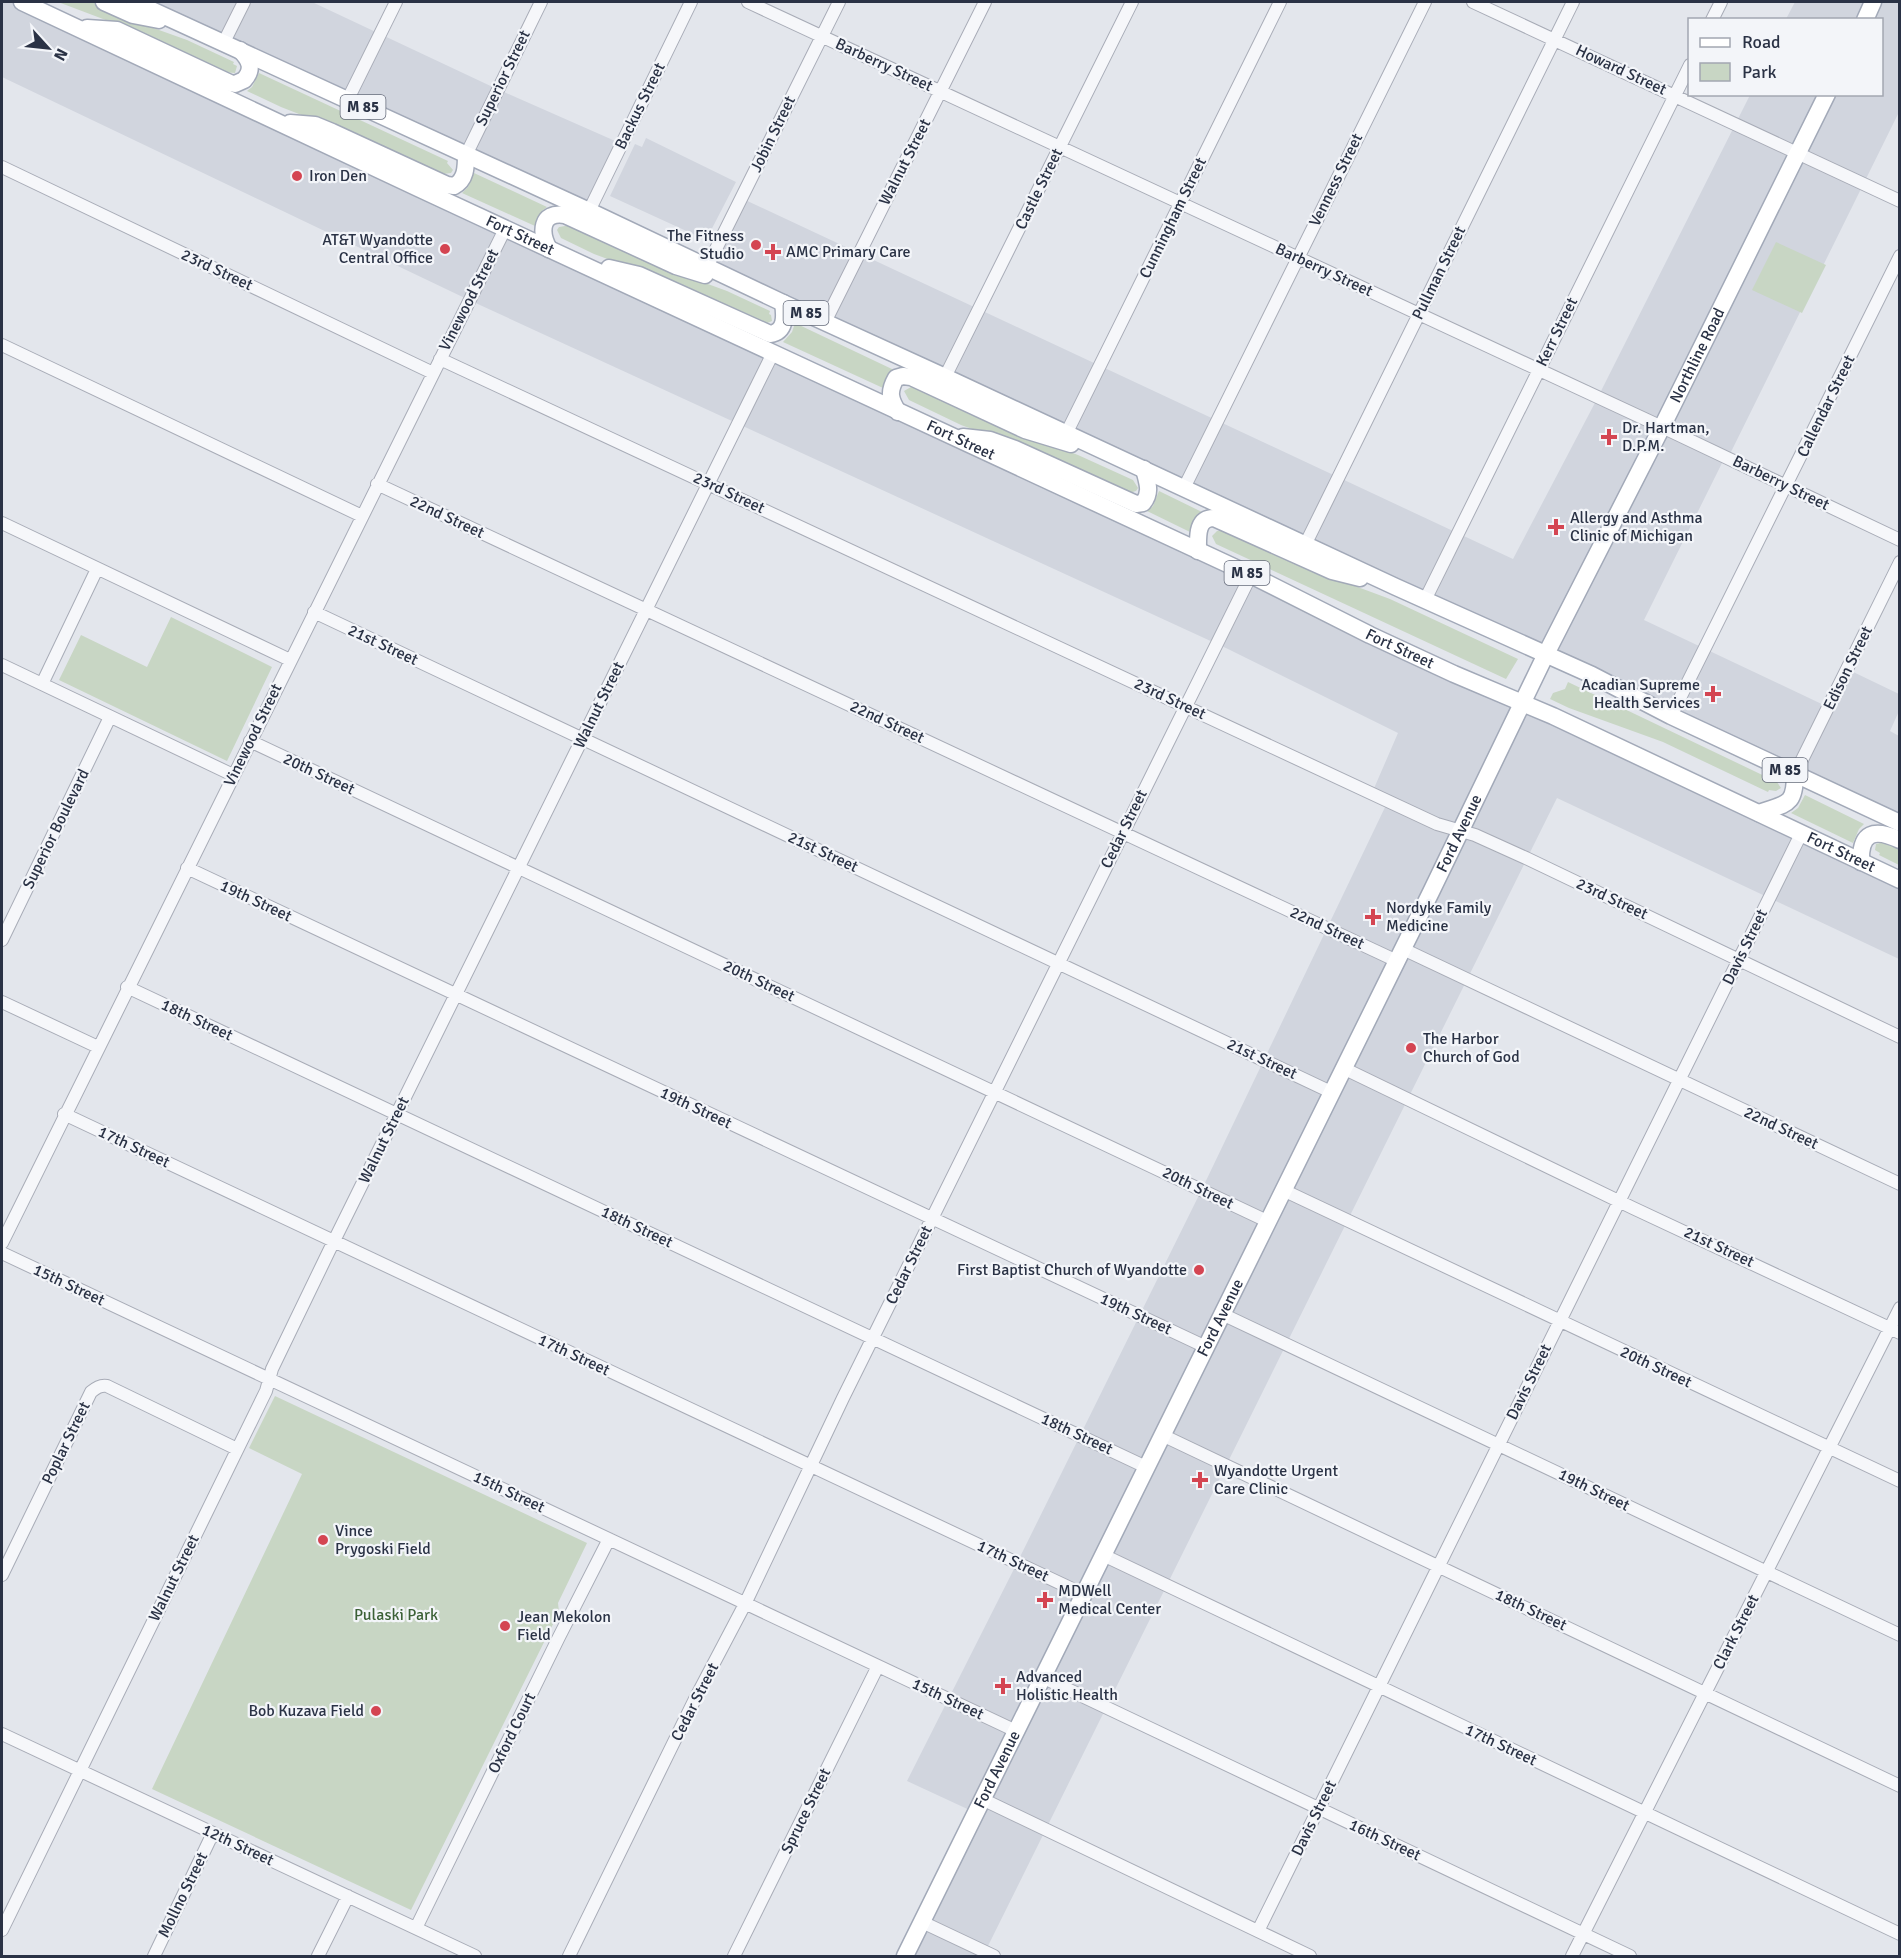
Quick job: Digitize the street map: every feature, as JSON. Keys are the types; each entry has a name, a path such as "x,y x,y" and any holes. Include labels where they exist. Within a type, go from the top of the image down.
{"main road":[{"name":"Fort Street","path":"22,2 1251,575 1370,635 1524,703 1899,880"},
{"path":"104,2 133,15 190,26"},
{"name":"M 85","path":"134,2 945,376 1384,582 1592,675 1671,716 1899,823"},
{"path":"1866,18 1874,2"},
{"path":"80,28 117,30 235,84 244,80 250,69 249,60 231,45"},
{"name":"Northline Road","path":"1535,678 1826,96"},
{"path":"277,122 315,125 447,185 454,186 462,179 465,174 466,155"},
{"path":"549,249 543,235 546,220 550,216 565,214 676,266 700,274 735,280"},
{"path":"573,259 639,275 770,334 774,334 781,328 785,315 783,303"},
{"path":"898,412 890,400 891,386 896,378 910,377 1025,430 1059,442 1104,451"},
{"path":"950,436 990,440 1136,504 1143,503 1147,498 1149,488 1144,470"},
{"path":"1198,551 1202,524 1214,518 1332,571 1356,578 1384,582"},
{"name":"Ford Avenue","path":"905,1956 1535,678"},
{"path":"1759,813 1791,800 1796,791 1795,774"},
{"path":"1861,862 1860,848 1864,839 1874,833 1899,840"}],"street":[{"path":"231,45 244,2"},
{"path":"348,99 396,2"},
{"name":"Superior Street","path":"466,155 541,2"},
{"name":"Backus Street","path":"589,211 691,2"},
{"name":"Barberry Street","path":"748,2 1539,369 1899,540"},
{"name":"Jobin Street","path":"707,267 839,2"},
{"name":"Walnut Street","path":"825,322 985,2"},
{"name":"Castle Street","path":"945,376 1132,2"},
{"name":"Cunningham Street","path":"1066,434 1280,2"},
{"name":"Venness Street","path":"1184,488 1425,2"},
{"name":"Howard Street","path":"1473,2 1899,201"},
{"name":"Pullman Street","path":"1305,545 1573,2"},
{"path":"1713,18 1721,2"},
{"name":"Kerr Street","path":"1425,600 1688,67"},
{"name":"23rd Street","path":"2,167 433,372"},
{"name":"Vinewood Street","path":"2,1243 505,229"},
{"name":"Callendar Street","path":"1671,716 1899,256"},
{"path":"2,345 362,516"},
{"name":"Walnut Street","path":"2,1930 266,1391 274,1364 334,1241 773,353"},
{"name":"23rd Street","path":"440,359 1437,824 1475,835 1526,858 1899,1037"},
{"name":"22nd Street","path":"377,484 1123,832 1679,1080 1899,1184"},
{"path":"2,523 290,660"},
{"name":"Edison Street","path":"1795,774 1899,562"},
{"path":"42,684 97,568"},
{"name":"Cedar Street","path":"569,1956 695,1699 745,1604 872,1338 1251,575"},
{"name":"21st Street","path":"314,612 1331,1092"},
{"path":"2,665 233,776"},
{"name":"Superior Boulevard","path":"2,940 110,717"},
{"name":"20th Street","path":"250,741 1268,1221"},
{"name":"Davis Street","path":"1258,1931 1801,834"},
{"name":"19th Street","path":"187,868 1206,1347"},
{"name":"18th Street","path":"128,987 1146,1467"},
{"path":"2,1002 98,1047"},
{"name":"21st Street","path":"1343,1068 1894,1330"},
{"name":"17th Street","path":"64,1114 1083,1594"},
{"name":"20th Street","path":"1283,1190 1899,1481"},
{"name":"15th Street","path":"2,1253 1016,1731"},
{"name":"Clark Street","path":"1572,1956 1828,1447 1894,1330 1899,1308"},
{"name":"19th Street","path":"1222,1314 1899,1635"},
{"name":"Poplar Street","path":"2,1575 91,1392 102,1385 237,1449"},
{"name":"18th Street","path":"1162,1436 1899,1786"},
{"name":"Oxford Court","path":"416,1928 609,1539"},
{"name":"17th Street","path":"1103,1555 1899,1934"},
{"name":"Spruce Street","path":"734,1956 878,1666"},
{"name":"16th Street","path":"1042,1677 1629,1956"},
{"name":"12th Street","path":"2,1734 475,1956"},
{"path":"982,1799 1310,1956"},
{"name":"Mollno Street","path":"154,1956 213,1833"},
{"path":"318,1956 348,1896"},
{"path":"922,1922 994,1956"}],"shaded area":[{"path":"2,2 22,2 1899,880 1899,959 1557,798 983,1956 905,1956 976,1813 907,1781 1202,1189 1388,801 1372,793 1398,733 1228,649 469,300 2,77"},
{"path":"134,2 312,2 497,89 622,144 589,211"},
{"path":"1795,2 1899,2 1899,112 1728,458 1725,457 1644,620 1828,707 1847,669 1899,694 1899,711 1890,731 1899,736 1899,823 707,267 741,198 1513,559 1598,397 1749,96 1883,96 1883,18 1787,18"},
{"path":"646,138 736,182 706,240 610,196 635,144 642,147"}],"green space":[{"path":"58,2 92,2 131,20 187,40 234,62 233,64 237,66 235,73 223,72 111,22"},
{"path":"259,73 448,161 447,163 453,170 451,173 443,174 247,91 252,87"},
{"path":"474,173 547,207 542,211 535,226 462,193 468,187"},
{"path":"565,226 574,226 675,272 727,291 770,311 772,321 765,324 648,274 594,254 561,238 557,230"},
{"path":"1776,242 1826,265 1802,313 1752,290"},
{"path":"795,323 894,370 886,378 883,388 783,342 792,332"},
{"path":"911,387 1078,455 1133,480 1138,488 1129,493 1013,444 961,425 909,400 904,391"},
{"path":"1159,491 1202,512 1190,532 1147,511 1153,506"},
{"path":"1223,530 1336,579 1390,599 1518,659 1506,679 1216,544 1212,536 1217,531"},
{"path":"171,617 272,667 227,761 59,680 81,635 147,667"},
{"path":"1568,682 1777,782 1781,788 1768,792 1663,742 1550,699 1553,693 1565,689"},
{"path":"1805,795 1864,824 1859,829 1853,843 1791,813 1798,808"},
{"path":"1884,842 1899,845 1899,865 1879,855 1880,853 1875,850 1876,844"},
{"name":"Pulaski Park","path":"275,1396 587,1543 558,1603 559,1612 411,1910 152,1789 302,1474 249,1448"}],"place":[{"name":"Iron Den","path":"297,176"},
{"name":"The Fitness Studio","path":"756,245"},
{"name":"AT&T Wyandotte Central Office","path":"445,249"},
{"name":"AMC Primary Care","path":"773,252"},
{"name":"Dr. Hartman, D.P.M.","path":"1609,437"},
{"name":"Allergy and Asthma Clinic of Michigan","path":"1556,527"},
{"name":"Acadian Supreme Health Services","path":"1713,694"},
{"name":"Nordyke Family Medicine","path":"1373,917"},
{"name":"The Harbor Church of God","path":"1411,1048"},
{"name":"First Baptist Church of Wyandotte","path":"1199,1270"},
{"name":"Wyandotte Urgent Care Clinic","path":"1200,1480"},
{"name":"Vince Prygoski Field","path":"323,1540"},
{"name":"MDWell Medical Center","path":"1045,1600"},
{"name":"Jean Mekolon Field","path":"505,1626"},
{"name":"Advanced Holistic Health","path":"1003,1686"},
{"name":"Bob Kuzava Field","path":"376,1711"}]}
